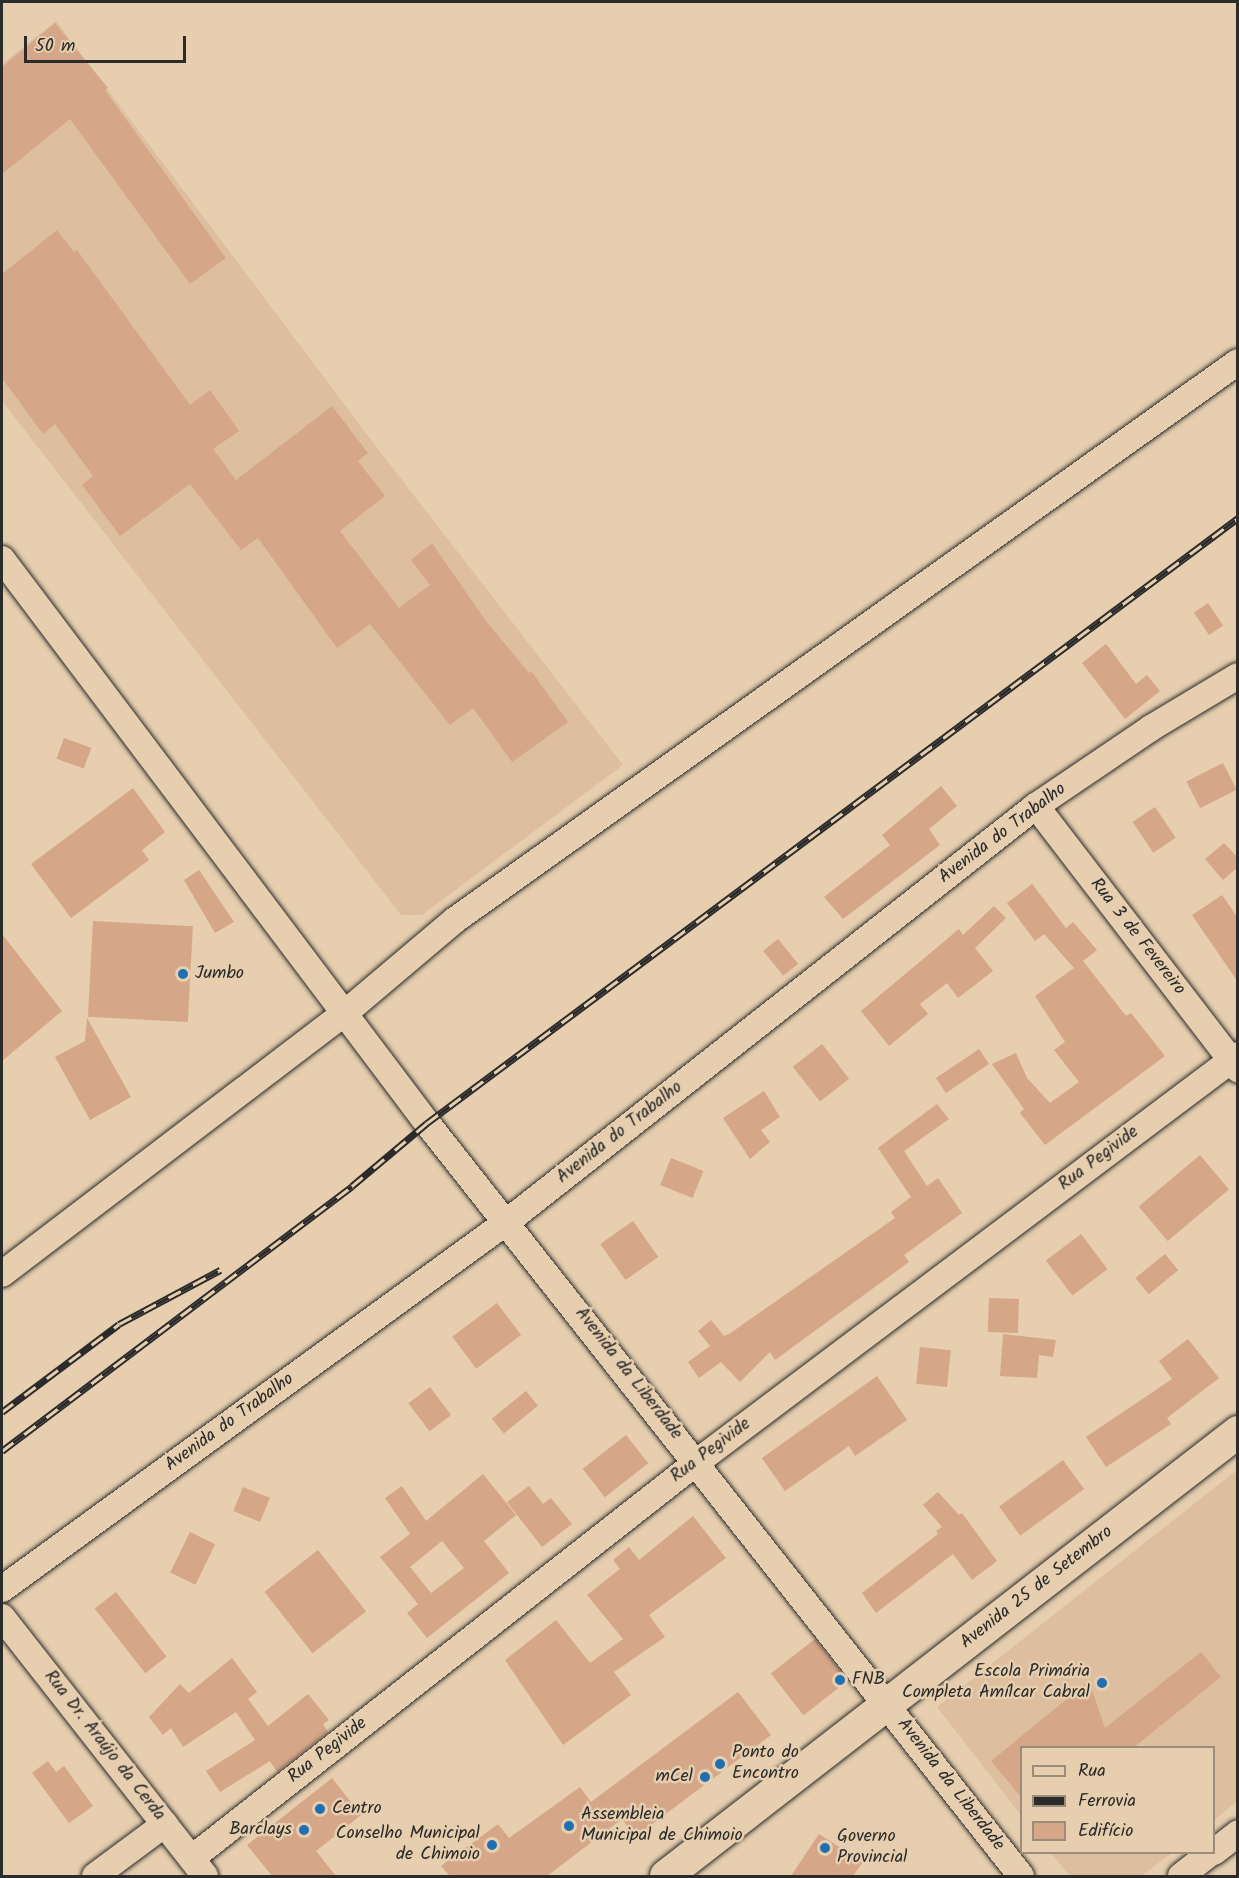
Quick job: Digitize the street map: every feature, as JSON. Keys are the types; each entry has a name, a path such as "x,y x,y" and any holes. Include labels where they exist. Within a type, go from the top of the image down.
{"street":[{"path":"2,1274 345,1013 455,920 1238,362"},
{"name":"Avenida da Liberdade","path":"2,560 345,1013 1021,1876"},
{"name":"Avenida do Trabalho","path":"2,1589 508,1221 1036,806 1151,728 1238,676"},
{"name":"Rua 3 de Fevereiro","path":"1036,806 1235,1061"},
{"name":"Rua Pegivide","path":"198,1867 697,1462 1235,1061"},
{"name":"Avenida 25 de Setembro","path":"666,1876 1238,1432"},
{"name":"Rua Dr. Araújo da Cerda","path":"2,1617 198,1867"},
{"path":"95,1876 165,1824"},
{"path":"1215,1850 1238,1833"},
{"path":"1181,1876 1210,1854"}],"shaded area":[{"path":"56,21 381,453 623,765 422,915 401,915 2,401 2,64"},
{"name":"Escola Primária Completa Amílcar Cabral","path":"1237,1470 1237,1801 1215,1819 1215,1746 1020,1746 1020,1814 937,1707"},
{"path":"1052,1854 1171,1854 1141,1876 1070,1876"}],"building":[{"path":"55,23 108,88 105,90 226,258 190,284 70,119 2,174 2,67"},
{"path":"57,230 74,252 77,250 190,405 210,390 239,431 213,449 236,480 332,406 368,453 358,461 385,496 340,531 399,608 430,585 411,560 432,543 485,620 529,673 531,671 568,722 512,762 473,708 450,725 370,624 337,648 258,538 241,550 190,484 120,536 82,485 93,476 55,424 43,434 2,378 2,274"},
{"path":"1208,603 1223,625 1209,635 1194,613"},
{"path":"1106,644 1136,684 1147,675 1160,691 1125,719 1082,663"},
{"path":"64,738 91,748 84,769 56,759"},
{"path":"1223,763 1237,790 1200,808 1186,782"},
{"path":"941,786 957,806 929,829 940,845 843,919 824,897 890,845 882,835"},
{"path":"133,788 165,832 142,850 149,860 71,918 31,864"},
{"path":"1155,807 1176,838 1153,853 1133,822"},
{"path":"1224,843 1238,858 1238,867 1223,880 1205,859"},
{"path":"199,870 234,922 215,933 184,880"},
{"path":"1032,884 1066,928 1073,922 1097,950 1083,961 1126,1016 1131,1013 1165,1056 1045,1145 1020,1113 1024,1109 992,1064 1016,1053 1027,1078 1050,1103 1079,1082 1054,1050 1065,1042 1035,996 1074,968 1044,934 1035,941 1007,903"},
{"path":"1222,895 1238,918 1238,982 1192,915"},
{"path":"994,906 1006,918 975,948 993,971 958,998 947,983 920,1004 928,1014 889,1046 861,1011 959,929 963,935"},
{"path":"93,921 193,926 188,1022 88,1017"},
{"path":"2,934 62,1011 2,1061"},
{"path":"778,939 798,964 783,976 763,951"},
{"path":"87,1018 131,1097 90,1120 55,1057 85,1041"},
{"path":"822,1044 849,1079 820,1101 793,1067"},
{"path":"979,1049 989,1064 946,1093 936,1078"},
{"path":"764,1091 780,1117 761,1130 770,1142 750,1159 723,1118"},
{"path":"937,1104 949,1119 904,1151 927,1186 938,1178 962,1213 904,1255 909,1262 775,1360 770,1352 740,1382 721,1362 699,1378 688,1362 710,1346 698,1331 711,1320 724,1336 729,1334 895,1218 891,1212 911,1197 878,1148"},
{"path":"1200,1155 1229,1189 1168,1241 1139,1206"},
{"path":"671,1158 703,1171 693,1198 660,1185"},
{"path":"633,1221 658,1257 625,1280 600,1244"},
{"path":"1081,1234 1107,1269 1072,1296 1046,1260"},
{"path":"1165,1254 1178,1270 1149,1294 1135,1278"},
{"path":"989,1298 1019,1299 1018,1333 988,1332"},
{"path":"497,1303 521,1335 476,1369 452,1337"},
{"path":"1003,1334 1056,1340 1053,1357 1039,1355 1037,1378 1000,1376"},
{"path":"1188,1339 1219,1378 1167,1418 1171,1424 1106,1467 1086,1437 1172,1379 1159,1361"},
{"path":"920,1347 951,1350 947,1387 916,1384"},
{"path":"877,1376 907,1420 855,1456 849,1446 785,1491 762,1458"},
{"path":"430,1387 451,1415 430,1431 408,1403"},
{"path":"526,1391 538,1406 504,1433 492,1419"},
{"path":"626,1435 648,1463 605,1497 583,1469"},
{"path":"1063,1460 1084,1489 1020,1536 999,1506"},
{"path":"483,1474 516,1515 484,1541 509,1573 427,1638 407,1613 418,1604 380,1557 410,1534 385,1498 402,1486 426,1521","holes":["442,1541 464,1568 431,1593 410,1567"]},
{"path":"529,1486 543,1504 551,1498 572,1524 542,1547 507,1502"},
{"path":"243,1487 270,1498 260,1522 233,1511"},
{"path":"938,1492 959,1515 962,1513 997,1561 972,1580 953,1554 876,1613 862,1593 938,1534 936,1531 942,1527 923,1505"},
{"path":"693,1516 726,1558 649,1615 665,1637 614,1672 631,1695 563,1745 505,1660 556,1620 590,1663 623,1639 587,1595 620,1569 613,1560 629,1547 639,1560"},
{"path":"190,1532 215,1544 195,1585 170,1572"},
{"path":"318,1550 366,1611 312,1653 264,1592"},
{"path":"116,1592 166,1657 145,1673 95,1609"},
{"path":"815,1639 848,1681 804,1715 771,1673"},
{"path":"1201,1652 1221,1677 1135,1746 1020,1746 1020,1796 991,1761 1089,1681 1105,1728"},
{"path":"232,1658 257,1692 248,1699 268,1726 308,1694 329,1720 323,1724 328,1732 277,1772 270,1761 220,1792 206,1771 255,1740 236,1712 183,1747 171,1728 163,1735 149,1717 180,1684 189,1693"},
{"path":"738,1692 771,1735 635,1837 622,1819 547,1876 450,1876 441,1866 498,1824 509,1838 580,1787 591,1802"},
{"path":"48,1761 56,1772 64,1766 93,1806 69,1823 32,1773"},
{"name":"Barclays","path":"332,1778 361,1815 316,1851 336,1876 272,1876 247,1845"},
{"name":"Governo Provincial","path":"819,1834 863,1862 853,1876 791,1876"}],"railway":[{"path":"2,1451 352,1186 427,1123 1238,518"},
{"path":"2,1412 119,1324 220,1270"}],"place":[{"name":"Jumbo","path":"183,974"},
{"name":"FNB","path":"840,1680"},
{"name":"Escola Primária Completa Amílcar Cabral","path":"1102,1683"},
{"name":"Ponto do Encontro","path":"720,1764"},
{"name":"mCel","path":"705,1777"},
{"name":"Centro","path":"320,1809"},
{"name":"Assembleia Municipal de Chimoio","path":"569,1826"},
{"name":"Barclays","path":"304,1830"},
{"name":"Conselho Municipal de Chimoio","path":"492,1845"},
{"name":"Governo Provincial","path":"825,1848"}]}
